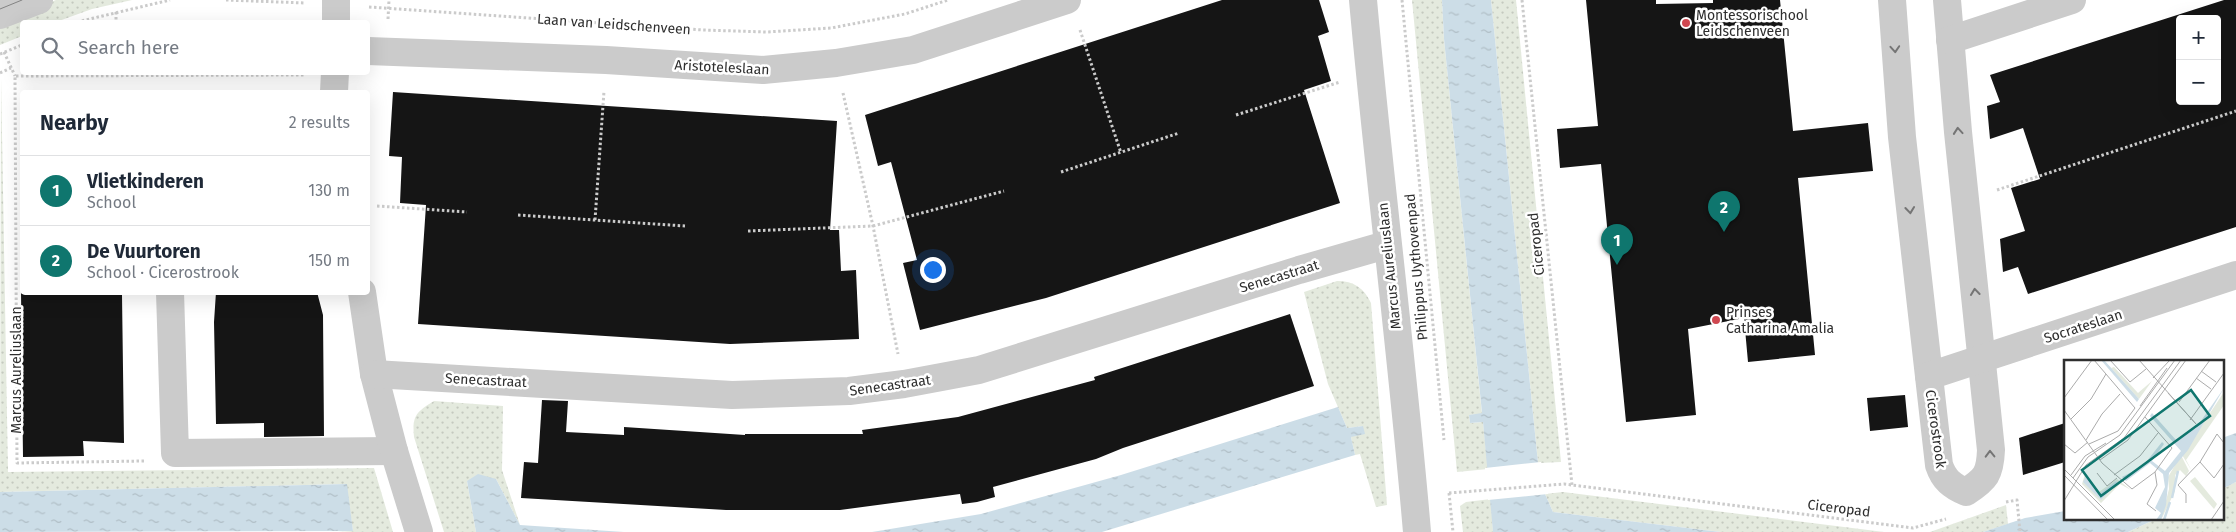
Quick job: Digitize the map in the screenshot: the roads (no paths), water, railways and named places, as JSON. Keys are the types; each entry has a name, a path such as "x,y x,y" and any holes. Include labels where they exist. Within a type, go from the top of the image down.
{"street":[{"path":"0,15 40,0"},
{"name":"Aristoteleslaan","path":"370,51 606,60 763,70 836,63 913,50 1067,0"},
{"name":"Marcus Aureliuslaan","path":"1362,0 1386,245 1408,426 1417,532"},
{"name":"Cicerostrook","path":"1892,0 1902,137 1939,465 1943,476 1952,486 1966,492 1979,484 1987,476 1990,466 1982,360"},
{"path":"1947,0 1982,360"},
{"path":"1950,40 2072,0"},
{"name":"Senecastraat","path":"374,374 732,395 849,391 904,384 979,370 1289,273 1386,245"},
{"name":"Socrateslaan","path":"1929,376 2236,275"},
{"path":"170,295 175,453 394,451"},
{"path":"362,295 374,374 394,451 419,532"}],"water":[{"path":"1442,0 1491,0 1538,463 1545,494 1553,512 1721,532 1493,532 1483,422 1470,423 1469,415 1482,413 1444,39"},
{"path":"1338,407 1347,428 1363,426 1365,434 1351,437 1355,455 1102,532 872,532 981,514 1121,475"},
{"path":"2236,433 2236,482 2224,488 2224,437"},
{"path":"478,474 496,479 520,525 624,532 476,532 467,481"},
{"path":"347,484 353,531 0,532 0,492"},
{"path":"2064,511 2064,520 2154,520 2128,532 1983,532 2025,518"}],"tram line":[{"path":"0,9 22,0"}],"place":[{"name":"Montessorischool Leidschenveen","path":"1686,23"},
{"name":"De Vuurtoren","path":"1724,232"},
{"name":"Vlietkinderen","path":"1617,265"},
{"name":"Prinses Catharina Amalia","path":"1716,320"}]}
